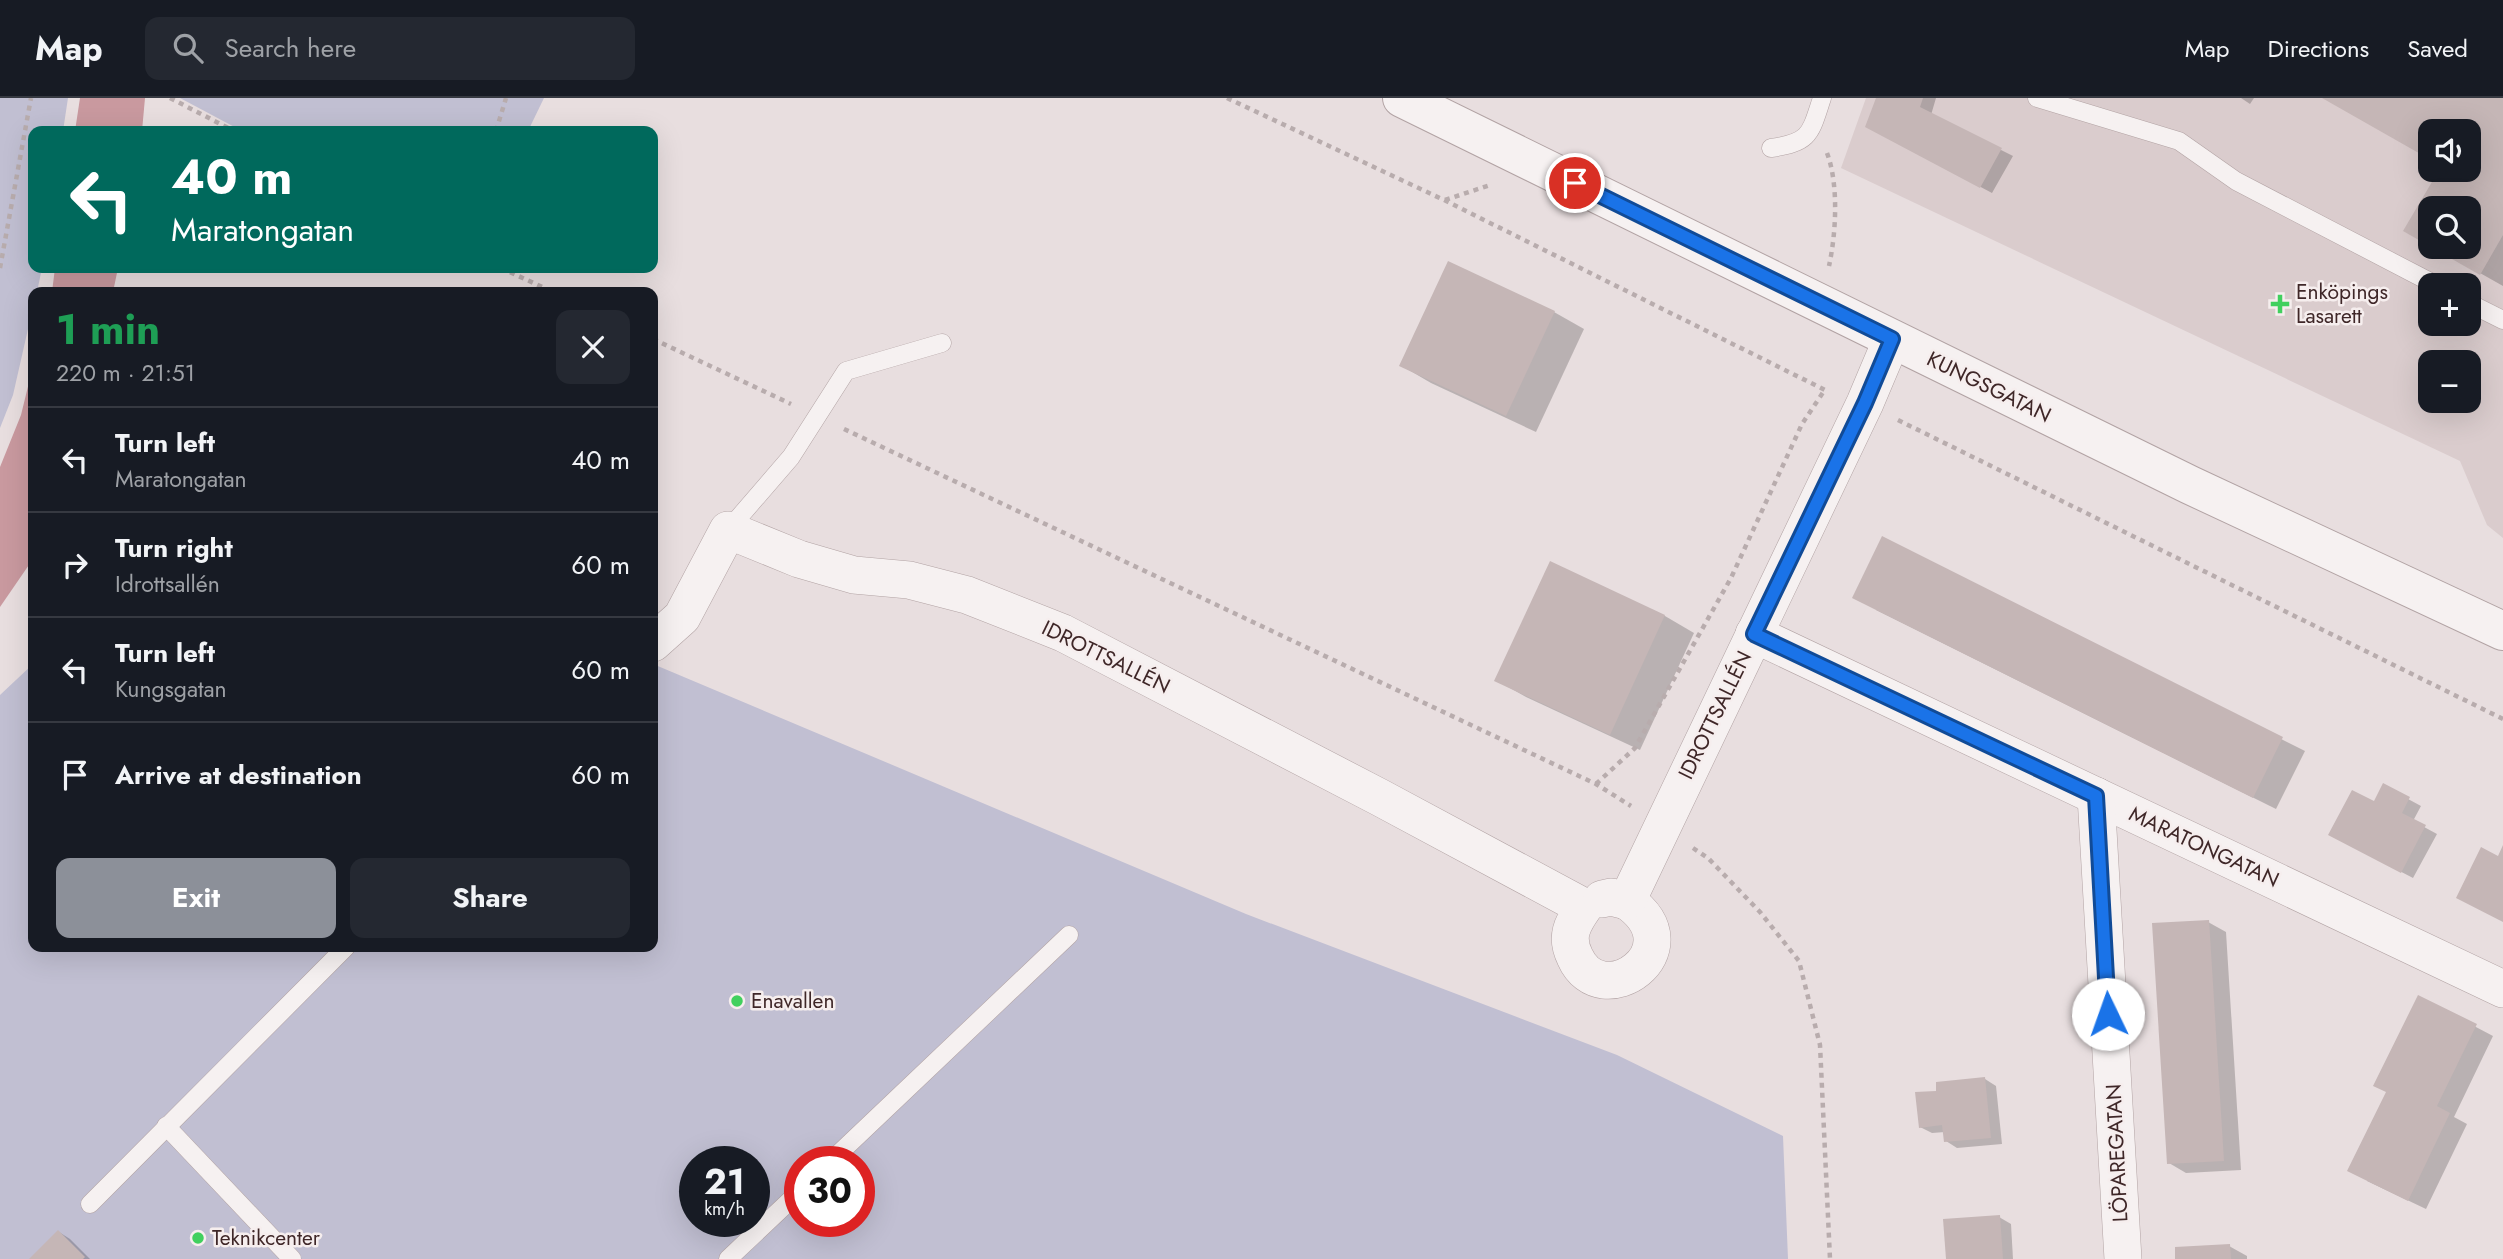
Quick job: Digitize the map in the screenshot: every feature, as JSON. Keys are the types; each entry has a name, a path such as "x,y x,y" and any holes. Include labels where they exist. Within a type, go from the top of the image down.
{"street":[{"name":"KUNGSGATAN","path":"1402,98 2202,491 2503,631"},
{"name":"IDROTTSALLÉN","path":"1627,901 1865,403 1892,339"},
{"name":"IDROTTSALLÉN","path":"728,530 799,559 854,575 909,580 967,595 1063,633 1584,907"},
{"path":"658,639 682,617 728,530"},
{"name":"MARATONGATAN","path":"1754,634 2503,989"},
{"name":"LÖPAREGATAN","path":"2096,796 2123,1259"},
{"path":"1611,897 1627,901 1643,912 1652,931 1650,956 1636,972 1621,979 1604,980 1589,975 1577,964 1570,947 1572,924 1584,907 1596,900 1611,897"}],"lane":[{"path":"1771,148 1804,139 1811,129 1822,98"},
{"path":"2037,98 2179,141 2236,181 2418,276"},
{"path":"2481,309 2503,320"},
{"path":"728,530 791,457 846,371 942,344"},
{"path":"847,1146 1069,936"},
{"path":"90,1204 341,952"},
{"path":"166,1126 292,1259"},
{"path":"728,1259 784,1206"}],"path":[{"path":"0,268 31,98"},
{"path":"170,98 225,126"},
{"path":"177,100 184,98"},
{"path":"498,126 506,98"},
{"path":"1811,129 1829,156 1834,197 1835,230 1821,305"},
{"path":"1444,200 1491,185"},
{"path":"512,273 542,287"},
{"path":"658,341 1596,785 1662,825 1708,859 1760,912 1799,961 1820,1045 1830,1259"},
{"path":"1596,785 1635,748 1731,578 1802,424 1824,391"}],"shaded area":[{"path":"0,98 68,98 64,126 28,126 28,273 41,273 38,287 28,287 28,329 13,395 0,428"},
{"path":"80,98 145,98 142,126 76,126"},
{"path":"180,98 544,98 530,126 233,126"},
{"name":"Enköpings Lasarett","path":"1866,98 2503,98 2503,538 2487,525 2460,461 1841,168"},
{"path":"54,273 117,273 114,287 53,287"},
{"path":"28,386 28,566 0,607 0,467 21,415"},
{"name":"Enavallen","path":"658,666 1246,914 1617,1055 1783,1136 1788,1259 0,1259 0,695 28,669 28,952 658,952"}],"building":[{"path":"1876,98 1923,98 1920,107 2002,148 1980,188 1865,127"},
{"path":"2322,98 2503,98 2503,235 2481,273 2452,259 2481,259 2481,196 2424,196 2432,182 2481,182 2481,119 2418,119 2418,153"},
{"path":"2418,206 2418,240 2403,231"},
{"path":"1448,261 1555,311 1506,416 1399,366"},
{"path":"1882,536 2283,737 2253,798 1852,598"},
{"path":"1550,561 1665,615 1610,735 1494,681"},
{"path":"2383,783 2410,797 2402,813 2426,825 2401,873 2328,835 2352,790 2374,801"},
{"path":"2503,845 2503,922 2456,898 2481,847 2498,856"},
{"path":"2209,920 2224,1161 2167,1164 2152,923"},
{"path":"2418,995 2477,1024 2437,1106 2450,1113 2408,1201 2347,1171 2386,1092 2373,1086"},
{"path":"1985,1077 1991,1138 1944,1142 1942,1125 1919,1128 1915,1092 1936,1091 1936,1082"},
{"path":"2000,1215 2003,1259 1946,1259 1943,1219"},
{"path":"58,1230 85,1257 29,1259"},
{"path":"2230,1244 2231,1259 2175,1259 2175,1247"}],"place":[{"name":"Enköpings Lasarett","path":"2280,304"},
{"name":"Enavallen","path":"737,1001"},
{"name":"Teknikcenter","path":"198,1238"}],"route":[{"path":"1575,183 1892,339 1865,403 1754,634 2096,796 2108,1014"}]}
